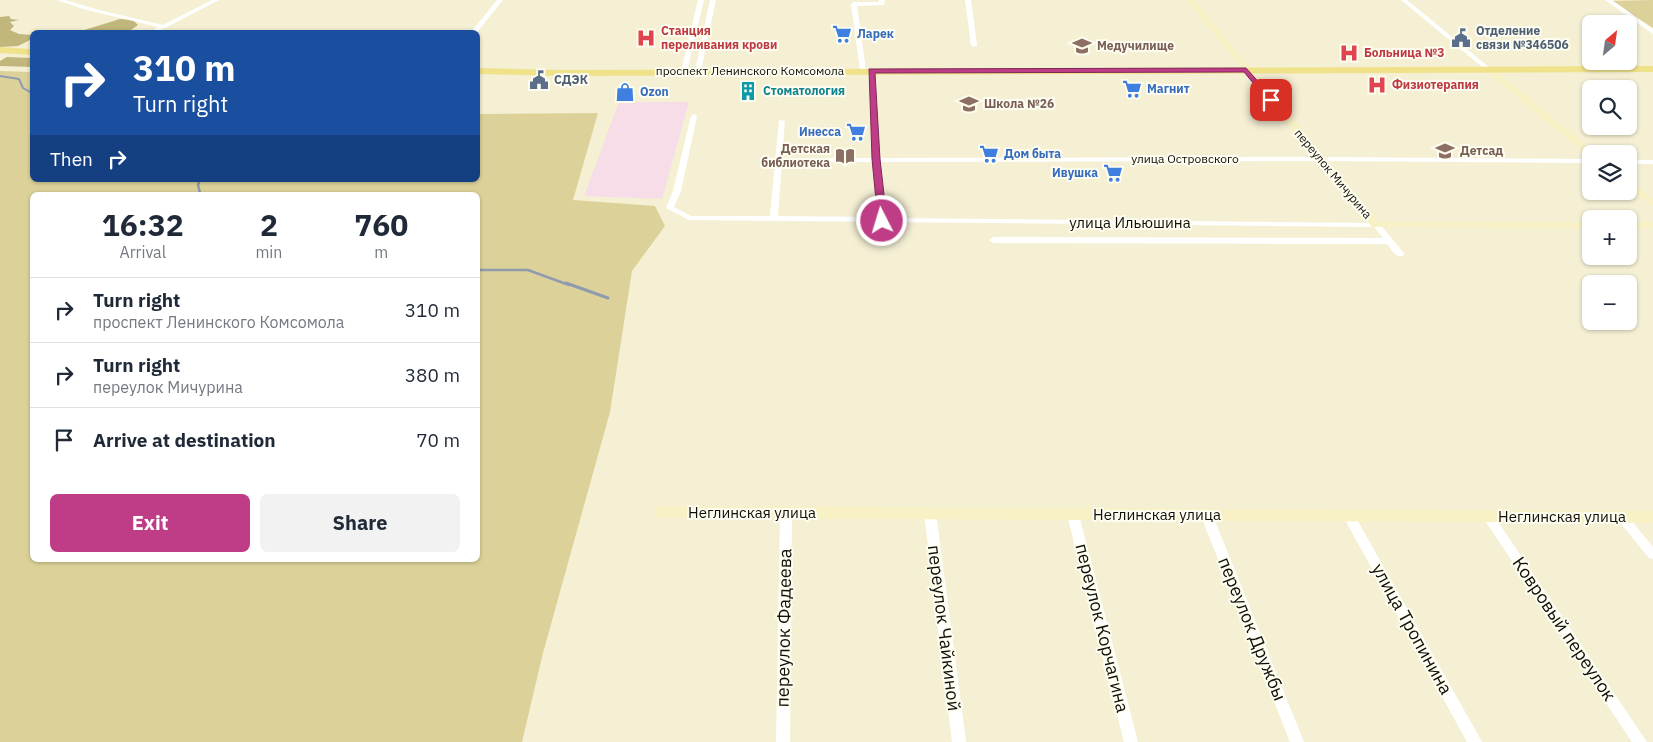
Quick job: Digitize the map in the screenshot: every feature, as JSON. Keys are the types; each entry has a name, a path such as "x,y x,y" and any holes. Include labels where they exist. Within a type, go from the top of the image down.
{"main road":[{"path":"0,50 30,52"},
{"name":"проспект Ленинского Комсомола","path":"480,71 557,73 684,71 1653,69"}],"street":[{"path":"60,0 84,10 126,16 164,27"},
{"path":"157,30 216,0"},
{"path":"476,30 500,0"},
{"path":"684,71 701,0"},
{"path":"698,71 713,0"},
{"path":"882,0 882,4 854,2 867,71 882,221"},
{"path":"968,0 974,45"},
{"name":"переулок Мичурина","path":"1190,0 1400,254"},
{"path":"1404,0 1582,146"},
{"path":"1608,0 1653,32"},
{"name":"улица Ильюшина","path":"694,116 677,191 670,208 689,218 1376,225 1582,225"},
{"path":"774,219 781,121"},
{"name":"улица Островского","path":"778,160 1582,162"},
{"path":"1637,162 1653,162"},
{"path":"1637,190 1653,203"},
{"path":"1637,226 1653,226"},
{"path":"993,240 1389,241"},
{"name":"Неглинская улица","path":"661,512 1653,517"},
{"name":"переулок Фадеева","path":"783,742 786,513"},
{"name":"переулок Чайкиной","path":"930,513 959,742"},
{"name":"переулок Корчагина","path":"1073,515 1130,742"},
{"name":"переулок Дружбы","path":"1207,516 1297,742"},
{"name":"улица Тропинина","path":"1349,516 1475,742"},
{"name":"Ковровый переулок","path":"1488,516 1640,742"},
{"path":"1622,517 1653,554"}],"shaded area":[{"path":"1653,0 1653,28 1638,19 1638,15 1632,15 1610,1"},
{"path":"9,16 11,19 19,20 10,22 14,26 10,30 19,34 30,35 30,40 18,46 0,47 0,17"},
{"path":"120,19 133,20 138,25 131,30 84,30"},
{"path":"7,57 30,58 30,67 0,66 0,61"},
{"path":"0,71 30,72 30,182 480,182 480,114 598,113 573,200 655,206 665,226 632,271 610,412 543,653 522,742 0,742"},
{"path":"619,102 689,102 662,199 584,196"}],"waterway":[{"path":"0,76 19,79 23,88 30,92"},
{"path":"199,182 200,192"},
{"path":"480,270 528,270 569,285"},
{"path":"566,283 608,298"}],"place":[{"name":"Ларек","path":"842,34"},
{"name":"Станция переливания крови","path":"646,38"},
{"name":"Отделение связи №346506","path":"1461,38"},
{"name":"Медучилище","path":"1082,46"},
{"name":"Больница №3","path":"1349,53"},
{"name":"СДЭК","path":"539,80"},
{"name":"Физиотерапия","path":"1377,85"},
{"name":"Магнит","path":"1132,89"},
{"name":"Стоматология","path":"748,91"},
{"name":"Ozon","path":"625,92"},
{"name":"Школа №26","path":"969,104"},
{"name":"Инесса","path":"856,132"},
{"name":"Детсад","path":"1445,151"},
{"name":"Дом быта","path":"989,154"},
{"name":"Детская библиотека","path":"845,156"},
{"name":"Ивушка","path":"1113,173"}],"route":[{"path":"882,221 876,159 872,71 1246,70 1271,100"}]}
